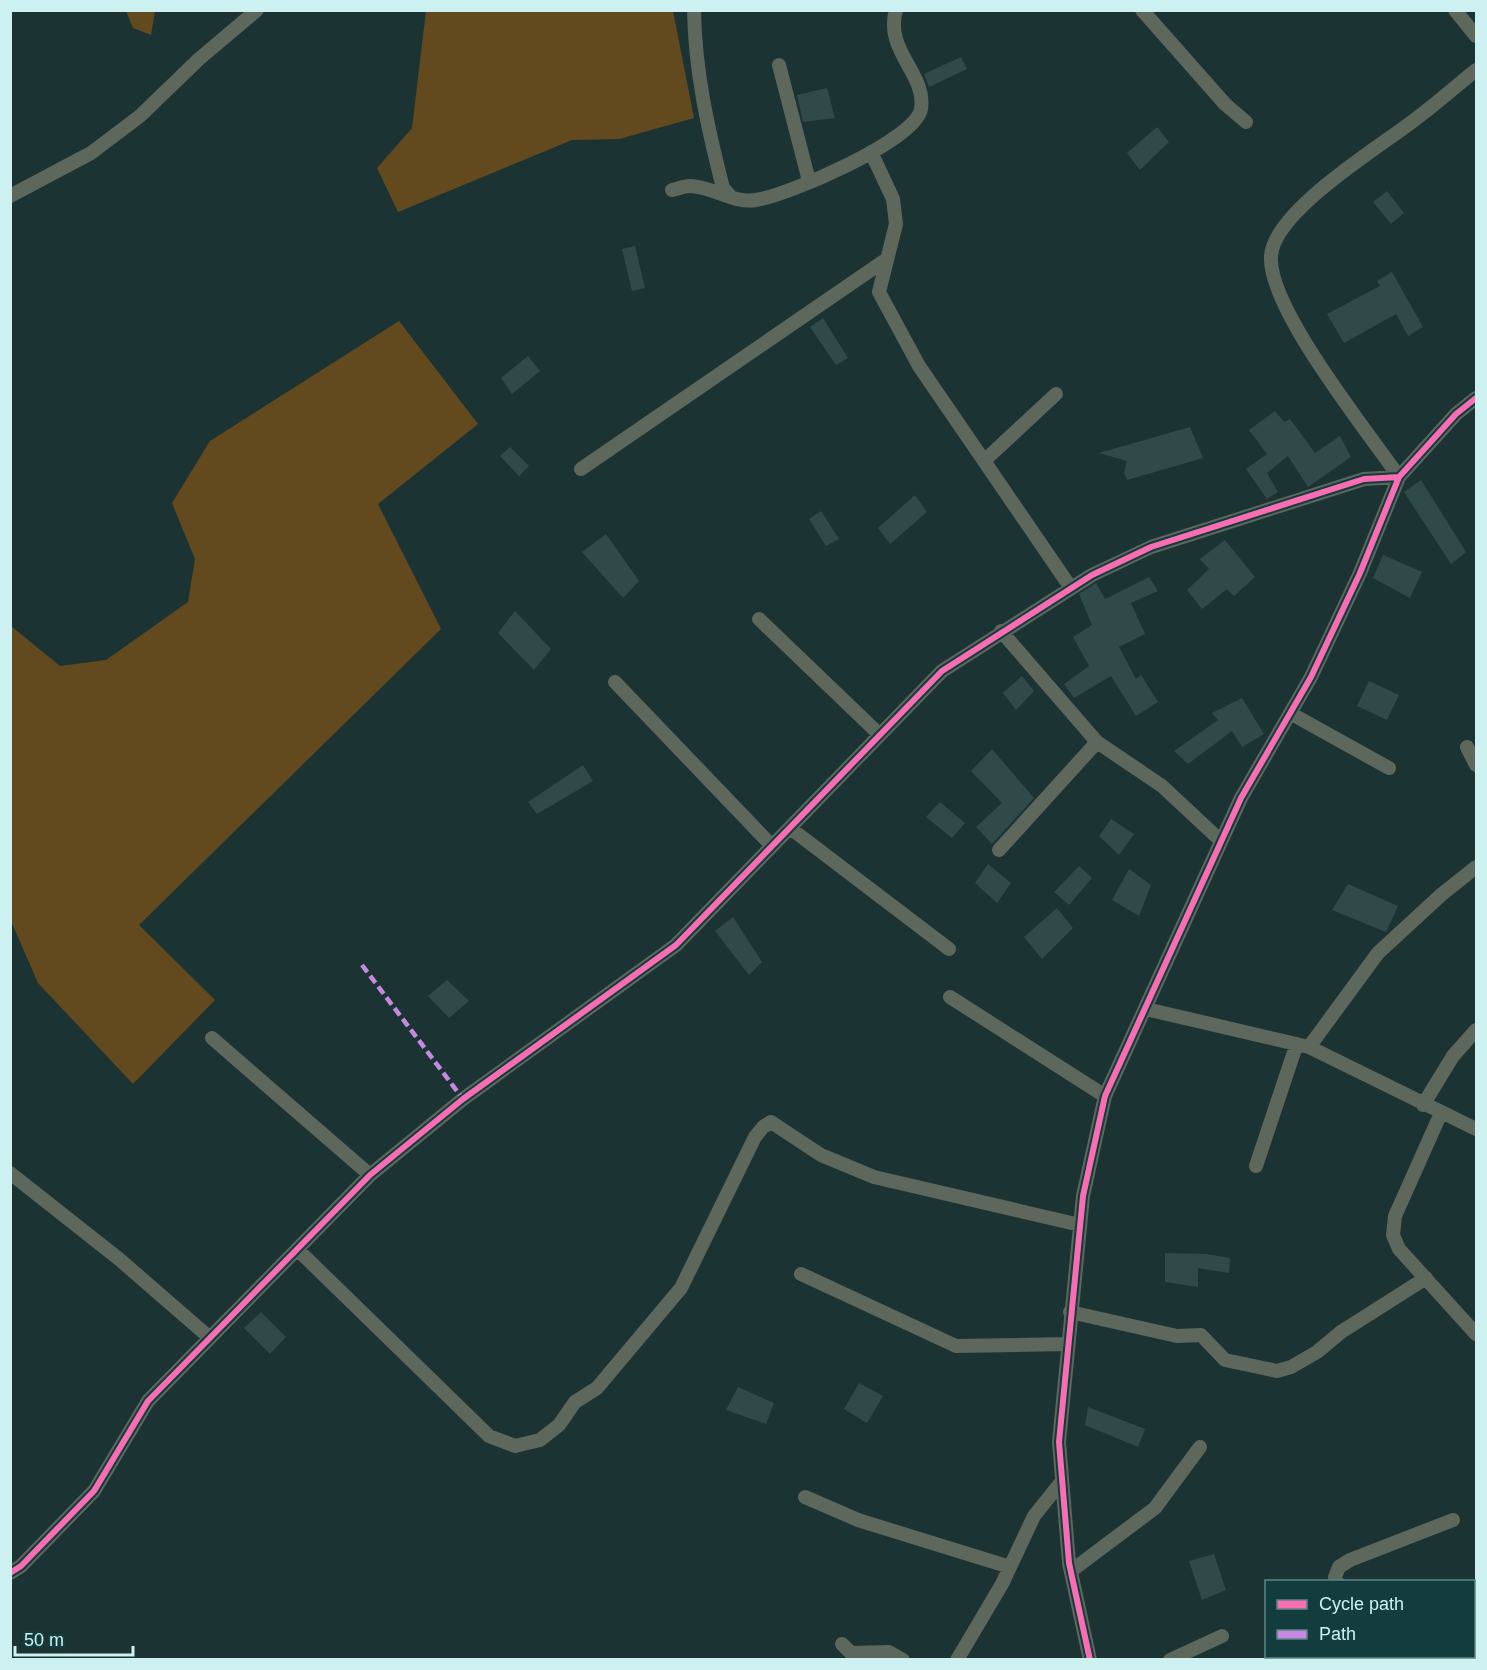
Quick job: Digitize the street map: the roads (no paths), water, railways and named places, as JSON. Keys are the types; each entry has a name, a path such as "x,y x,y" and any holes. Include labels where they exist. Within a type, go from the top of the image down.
{"street":[{"path":"10,196 91,153 132,122 199,59 257,10"},
{"path":"694,10 695,49 705,115 723,188 732,198"},
{"path":"672,190 690,186 732,198 755,201 809,181 890,143 912,125 920,115 922,101 892,30 896,10"},
{"path":"1142,10 1225,104 1246,122"},
{"path":"1455,10 1476,36"},
{"path":"779,65 809,181"},
{"path":"1399,477 1302,339 1275,287 1271,256 1277,236 1297,212 1331,182 1413,121 1476,70"},
{"path":"872,152 893,200 896,224 884,261 879,292 919,366 1071,588"},
{"path":"581,469 884,261"},
{"path":"984,461 1056,394"},
{"path":"1090,1659 1071,1571 1059,1442 1083,1197 1105,1096 1241,798 1311,677 1359,573 1399,477 1456,414 1476,398"},
{"path":"10,1573 21,1566 94,1491 148,1401 370,1175 463,1099 676,945 942,671 1071,588 1151,548 1364,479 1399,477"},
{"path":"759,619 880,735"},
{"path":"1001,631 1096,742 1162,786 1221,841"},
{"path":"615,682 772,846"},
{"path":"1290,713 1389,768"},
{"path":"999,850 1096,742"},
{"path":"1467,747 1476,765"},
{"path":"790,828 949,949"},
{"path":"1257,1166 1302,1046 1378,953 1441,895 1476,867"},
{"path":"950,998 1105,1096"},
{"path":"1146,1009 1302,1046 1476,1129"},
{"path":"1423,1105 1453,1056 1476,1030"},
{"path":"212,1038 370,1175"},
{"path":"1441,1113 1395,1216 1393,1235 1399,1249 1476,1334"},
{"path":"297,1249 489,1436 515,1446 540,1440 559,1425 575,1402 597,1388 667,1307 691,1272 755,1137 763,1127 771,1122 821,1155 874,1177 1080,1225"},
{"path":"10,1173 119,1259 210,1338"},
{"path":"801,1274 956,1346 1067,1344"},
{"path":"1070,1312 1177,1336 1201,1335 1225,1360 1277,1371 1291,1367 1317,1352 1341,1332 1426,1278"},
{"path":"1071,1571 1155,1508 1200,1447"},
{"path":"957,1659 1010,1567 1034,1516 1062,1480"},
{"path":"805,1497 858,1520 1010,1567"},
{"path":"1336,1580 1335,1577 1339,1567 1350,1560 1453,1520"},
{"path":"1170,1659 1222,1636"},
{"path":"842,1644 851,1653 889,1652 903,1659"}]}
